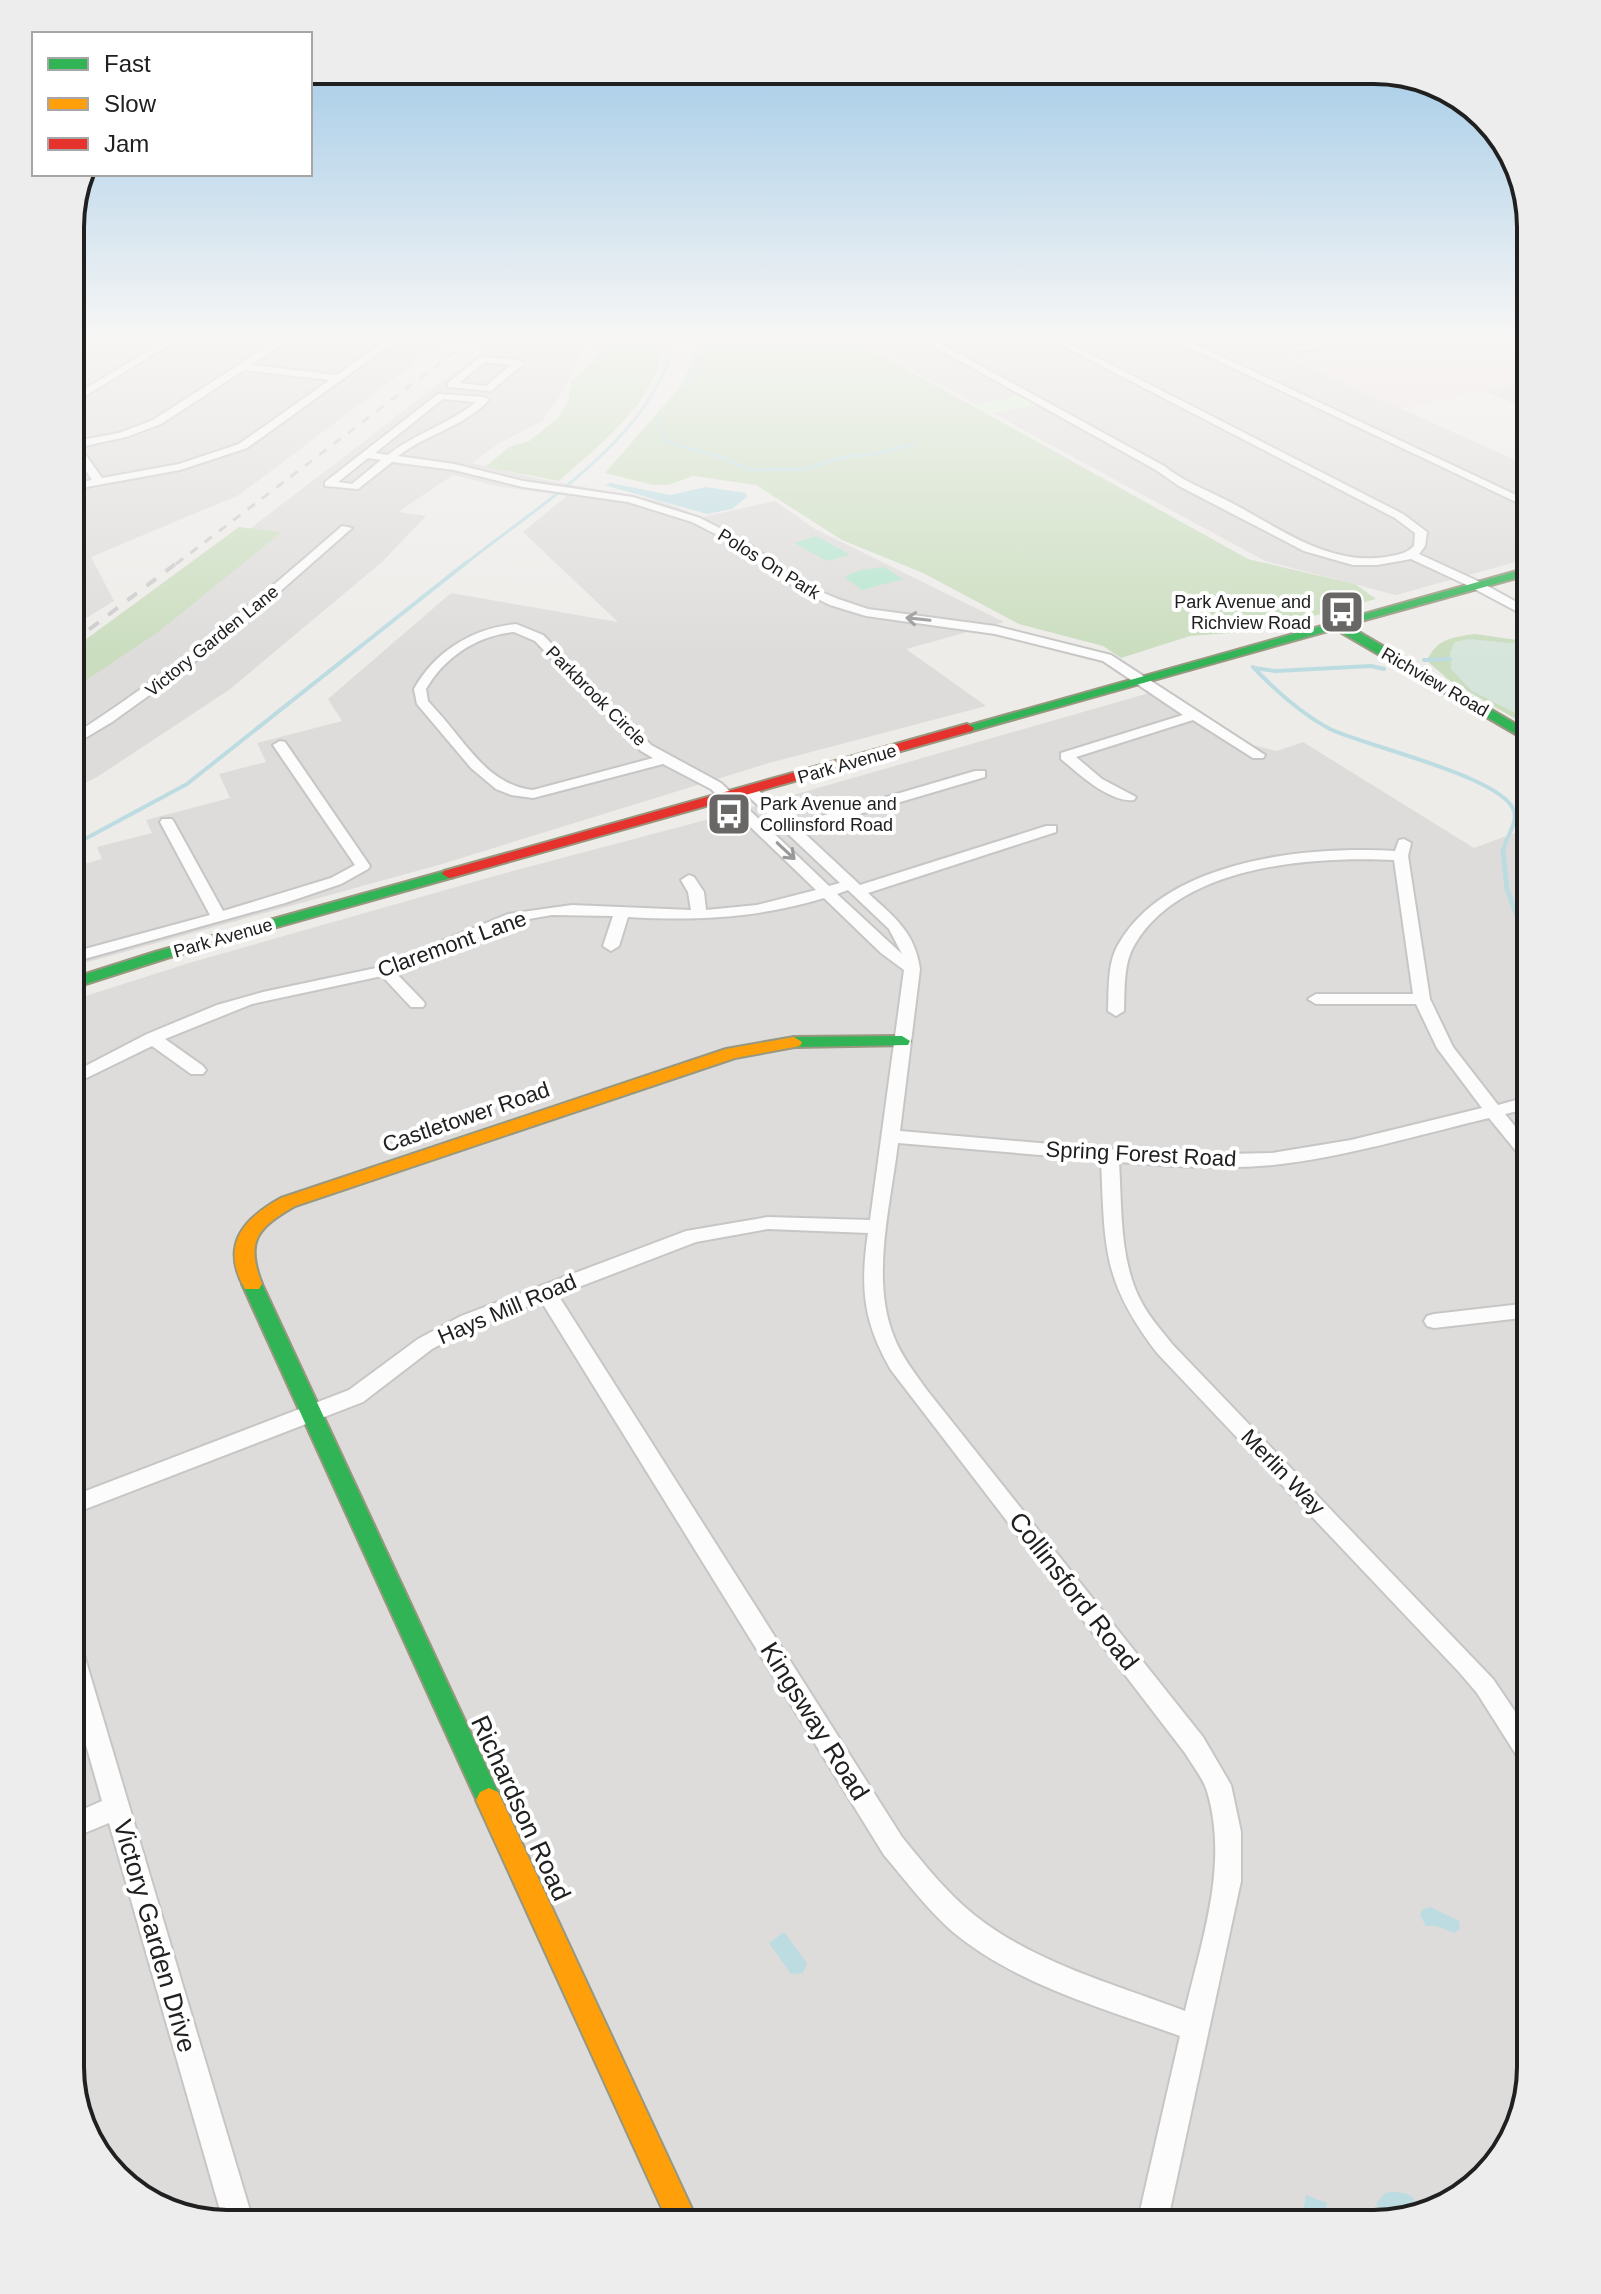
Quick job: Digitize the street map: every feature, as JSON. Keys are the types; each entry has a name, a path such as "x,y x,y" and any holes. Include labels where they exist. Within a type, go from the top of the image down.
{"main road":[{"name":"Park Avenue","path":"84,980 349,902 752,792 1517,574"},
{"name":"Richview Road","path":"1338,625 1517,731"},
{"name":"Castletower Road","path":"311,1414 244,1267 241,1249 248,1231 263,1216 288,1202 762,1044 830,1037 902,1041"},
{"name":"Richardson Road","path":"311,1414 678,2210"}],"street":[{"path":"84,485 186,466 246,444"},
{"path":"379,444 329,484 354,487 407,444"},
{"path":"1116,444 1160,468 1177,482 1228,505 1317,553 1342,560 1371,561 1411,555 1517,608"},
{"path":"1259,444 1399,516 1421,532 1422,541 1411,555"},
{"path":"1399,444 1517,499"},
{"name":"Polos On Park","path":"365,455 454,467 505,480 629,499 696,520 741,543 801,587 834,602 873,613 963,624 1080,651 1139,681 1258,755"},
{"path":"84,460 99,482"},
{"name":"Victory Garden Lane","path":"84,735 178,671 346,528"},
{"name":"Parkbrook Circle","path":"665,759 533,794 506,791 481,771 448,729 431,713 422,701 420,689 435,666 480,637 501,629 522,629 539,638 646,748 694,772 729,798"},
{"path":"1129,797 1097,782 1066,756 1193,716"},
{"path":"84,954 294,895 336,881 363,866 280,745"},
{"path":"792,829 980,774"},
{"name":"Collinsford Road","path":"752,792 895,926 909,948 912,969 872,1274 874,1315 889,1352 919,1395 1179,1723 1218,1785 1228,1832 1228,1881 1155,2210"},
{"path":"729,798 887,950 912,969"},
{"path":"167,822 219,917"},
{"name":"Claremont Lane","path":"84,1074 206,1014 248,1000 385,970 439,944 512,918 562,911 699,915 762,910 855,888 1051,829"},
{"path":"1116,1011 1118,969 1126,945 1139,925 1184,891 1256,865 1296,856 1402,850 1422,999 1445,1048 1517,1139"},
{"path":"807,870 829,864"},
{"path":"689,880 696,892 699,915"},
{"path":"611,946 621,914"},
{"path":"385,970 417,1004"},
{"path":"1316,999 1422,999"},
{"path":"153,1038 197,1070"},
{"name":"Spring Forest Road","path":"889,1136 1177,1161 1272,1159 1351,1146 1517,1105"},
{"name":"Merlin Way","path":"1110,1155 1117,1262 1127,1294 1145,1323 1165,1349 1467,1665 1517,1735"},
{"name":"Hays Mill Road","path":"84,1501 356,1396 425,1344 468,1321 693,1236 721,1229 794,1222 877,1227"},
{"name":"Kingsway Road","path":"546,1292 893,1846 940,1903 973,1931 1018,1959 1195,2028"},
{"path":"1434,1321 1517,1312"},
{"name":"Victory Garden Drive","path":"84,1694 235,2210"},
{"path":"84,1821 118,1807"}],"shaded area":[{"path":"84,444 307,444 239,495 91,557 114,601 84,619"},
{"path":"360,444 498,444 472,463 660,501 702,517 775,501 815,529 1004,622 906,649 986,706 769,763 442,864 84,963 84,864 102,859 97,847 152,833 146,820 230,798 219,774 266,762 257,743 342,721 328,699 451,593 618,622 523,532 567,496 496,486 453,475 398,512 426,516 382,562 229,690 84,784 84,653"},
{"path":"1049,444 1480,444 1517,461 1517,562 1396,595 1265,561"},
{"path":"1468,639 1517,644 1517,714 1472,691 1451,669 1450,652 1455,642"},
{"path":"1163,689 1248,744 1277,751 1303,742 1474,848 1517,832 1517,2067 1512,2104 1498,2138 1475,2168 1445,2191 1411,2205 1374,2210 218,2210 181,2202 148,2186 126,2168 103,2138 89,2104 84,2067 84,997 189,963 498,875 717,817"}],"green space":[{"path":"519,444 600,444 559,481 485,467 509,447"},
{"path":"630,444 1041,444 1248,559 1355,584 1376,599 1258,631 1190,636 1121,658 1103,646 1019,624 923,573 842,540 756,485 693,476 668,485 654,485 605,473"},
{"path":"239,527 282,532 158,632 84,682 84,641"},
{"path":"816,536 849,555 827,561 794,543"},
{"path":"884,567 903,579 862,590 844,577 861,570"},
{"path":"1475,634 1517,640 1517,720 1449,680 1427,661 1435,648 1453,638"}],"water":[{"path":"611,483 670,495 706,487 746,493 747,497 732,509 707,514 604,485"},
{"path":"1430,1907 1459,1921 1460,1929 1454,1933 1437,1926 1426,1926 1420,1915 1423,1909"},
{"path":"784,1932 807,1963 803,1973 791,1974 769,1943"},
{"path":"1404,2193 1417,2203 1380,2210 1376,2204 1384,2194"},
{"path":"1306,2195 1327,2203 1326,2210 1303,2210"}],"waterway":[{"path":"465,564 559,492 612,444"},
{"path":"674,444 725,458 750,470 805,469 848,456 871,455 914,444"},
{"path":"84,839 187,784 467,562"},
{"path":"1424,660 1450,659"},
{"path":"1254,668 1276,671 1371,666 1384,669"},
{"path":"1254,668 1289,701 1330,729 1461,775 1505,798 1515,816 1503,851"},
{"path":"1503,851 1507,889 1517,916"}],"railway":[{"path":"176,564 333,444"},
{"path":"84,633 178,562"}],"traffic: fast":[{"path":"967,728 1517,574"},
{"path":"1338,625 1517,731"},
{"path":"84,980 449,874"},
{"path":"794,1042 902,1041"},
{"path":"252,1284 489,1800"}],"traffic: slow":[{"path":"252,1284 244,1256 248,1234 264,1217 288,1202 732,1053 794,1042"},
{"path":"489,1800 678,2210"}],"traffic: jam":[{"path":"449,874 967,728"}],"place":[{"name":"Park Avenue and Richview Road","path":"1342,612"},
{"name":"Park Avenue and Collinsford Road","path":"729,814"}]}
